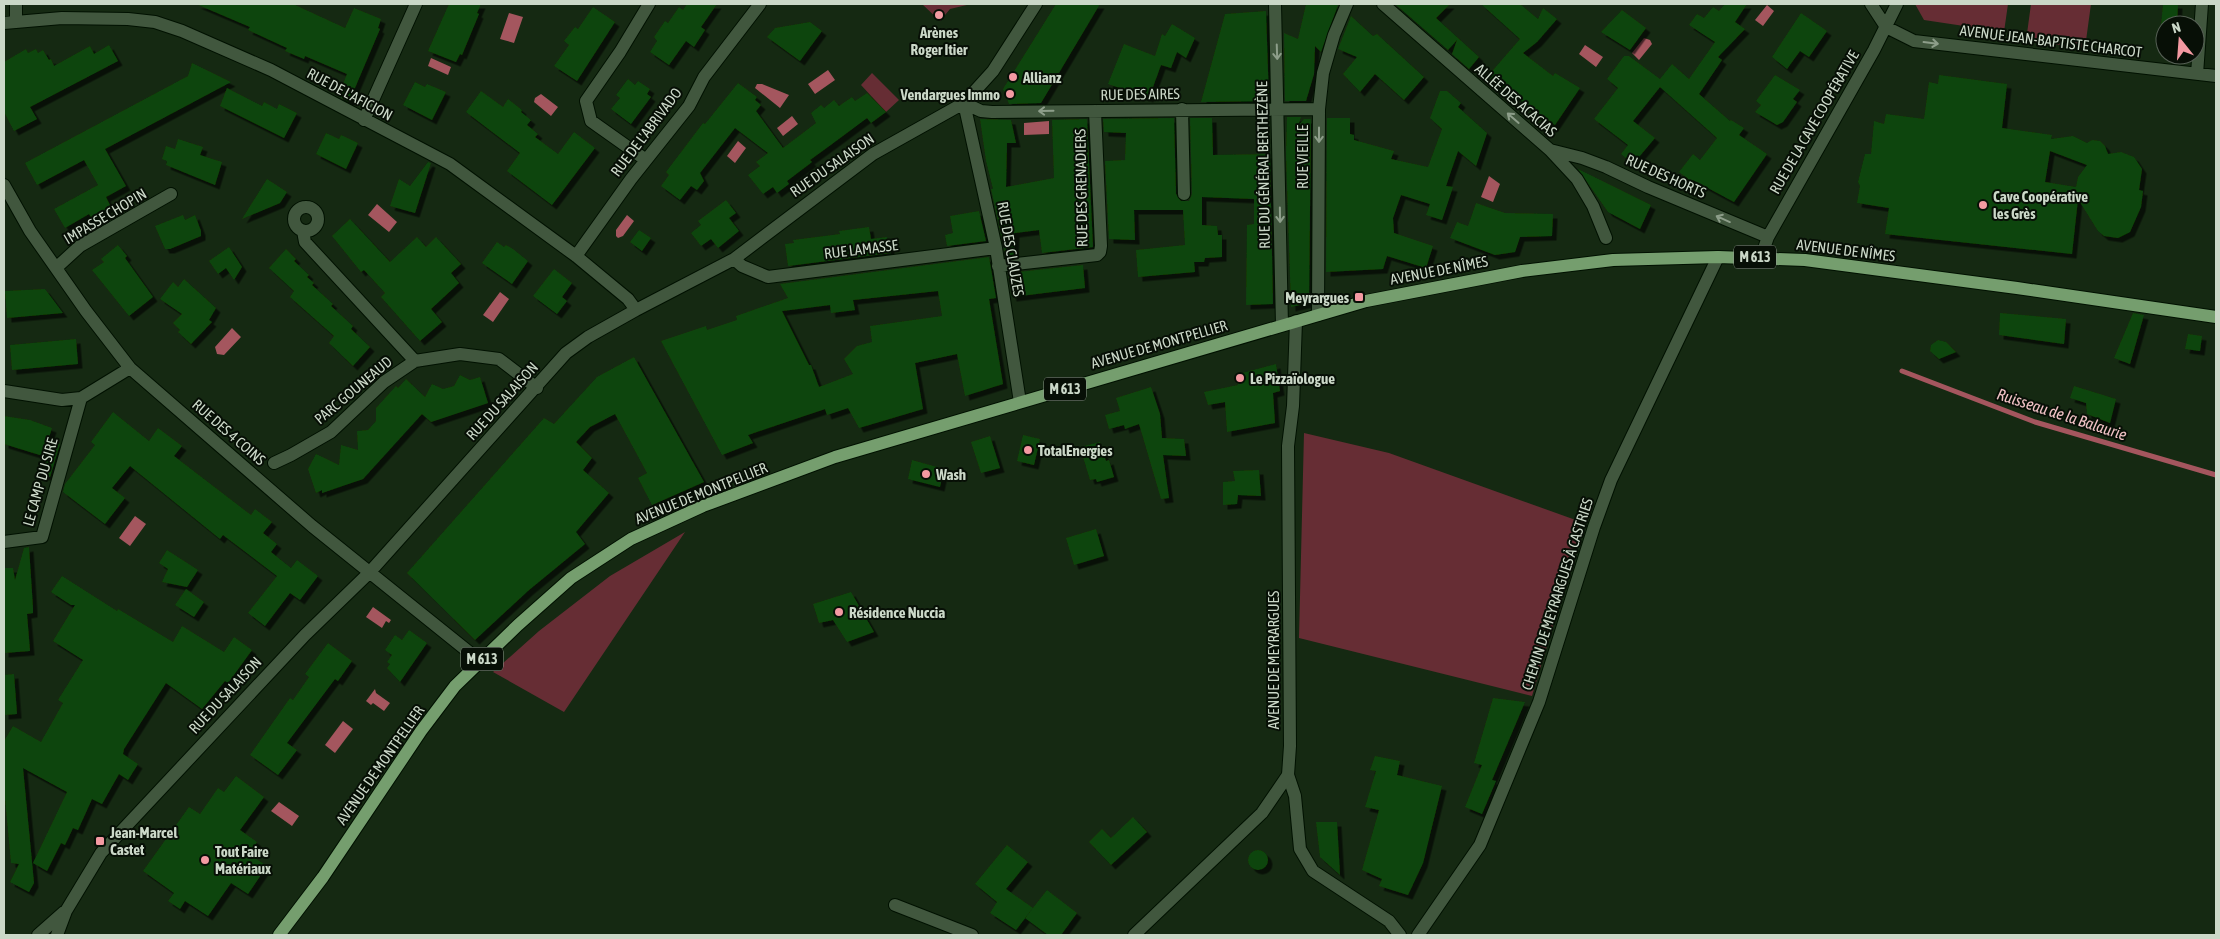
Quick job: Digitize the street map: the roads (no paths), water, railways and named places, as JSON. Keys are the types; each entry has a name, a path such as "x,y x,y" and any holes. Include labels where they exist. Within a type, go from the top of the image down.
{"main road":[{"name":"AVENUE DE NÎMES","path":"1296,321 1366,301 1522,270 1622,259 1718,257 1805,260 2216,317"},
{"name":"AVENUE DE MONTPELLIER","path":"278,935 322,877 421,731 455,686 570,578 631,539 703,506 835,457 1296,321"}],"street":[{"path":"10,23 16,4"},
{"path":"364,120 416,4"},
{"path":"646,160 591,121 586,101 620,52 647,4"},
{"name":"RUE DE L'ABRIVADO","path":"576,256 646,160 689,106 704,77 760,4"},
{"name":"RUE DU SALAISON","path":"57,935 66,911 101,853 305,635 369,573 537,388 566,353 588,337 636,310 734,259 866,159 964,103 993,71 1036,4"},
{"name":"RUE DU GÉNÉRAL BERTHEZÈNE","path":"1275,4 1282,325"},
{"name":"RUE VIEILLE","path":"1318,315 1319,108 1323,73 1334,35 1348,4"},
{"name":"ALLÉE DES ACACIAS","path":"1383,4 1550,150 1577,179 1593,206 1606,238"},
{"path":"1871,4 1886,27"},
{"name":"RUE DE LA CAVE COOPÉRATIVE","path":"1761,257 1768,237 1886,27 1897,4"},
{"path":"2196,74 2202,4"},
{"name":"RUE DE L'AFICION","path":"10,23 62,18 128,19 155,22 182,31 271,70 450,164 576,256 628,299 636,310"},
{"name":"AVENUE JEAN-BAPTISTE CHARCOT","path":"1886,27 1914,41 2216,76"},
{"name":"RUE DES AIRES","path":"964,103 981,111 992,112 1319,108"},
{"name":"RUE DES CLAUZES","path":"964,103 996,248 1020,402"},
{"path":"1182,109 1184,194"},
{"name":"RUE DES GRENADIERS","path":"998,266 1097,255 1100,252 1102,246 1094,110"},
{"name":"RUE DES HORTS","path":"1550,150 1582,158 1606,167 1648,187 1768,237"},
{"name":"RUE DES 4 COINS","path":"4,185 30,231 86,311 130,368 369,573 404,598 480,661"},
{"name":"IMPASSE CHOPIN","path":"56,267 80,246 171,194"},
{"path":"303,231 305,242 415,361"},
{"name":"RUE LAMASSE","path":"734,259 742,266 768,277 996,248"},
{"name":"CHEMIN DE MEYRARGUES À CASTRIES","path":"1418,935 1480,845 1539,702 1594,527 1611,480 1718,257"},
{"name":"AVENUE DE MEYRARGUES","path":"1288,775 1290,746 1288,446 1293,406 1296,321"},
{"name":"PARC GOUNEAUD","path":"274,463 331,432 384,382 415,361 460,354 499,359 537,388"},
{"path":"4,391 62,400 81,398 130,368"},
{"name":"LE CAMP DU SIRE","path":"4,542 42,537 81,398"},
{"path":"1134,935 1262,813 1288,775"},
{"path":"1288,775 1296,796 1300,849 1314,871 1389,921 1400,935"},
{"path":"895,904 972,935"},
{"name":"RUE DU SALAISON","path":"38,935 66,911"}],"waterway":[{"name":"Ruisseau de la Balaurie","path":"1902,371 2035,422 2216,475"}],"place":[{"name":"Arènes Roger Itier","path":"939,15"},
{"name":"Allianz","path":"1013,77"},
{"name":"Vendargues Immo","path":"1010,94"},
{"name":"Cave Coopérative les Grès","path":"1983,205"},
{"name":"Meyrargues","path":"1359,297"},
{"name":"Le Pizzaïologue","path":"1240,378"},
{"name":"TotalEnergies","path":"1028,450"},
{"name":"Wash","path":"926,474"},
{"name":"Résidence Nuccia","path":"839,612"},
{"name":"Jean-Marcel Castet","path":"100,841"},
{"name":"Tout Faire Matériaux","path":"205,860"}]}
